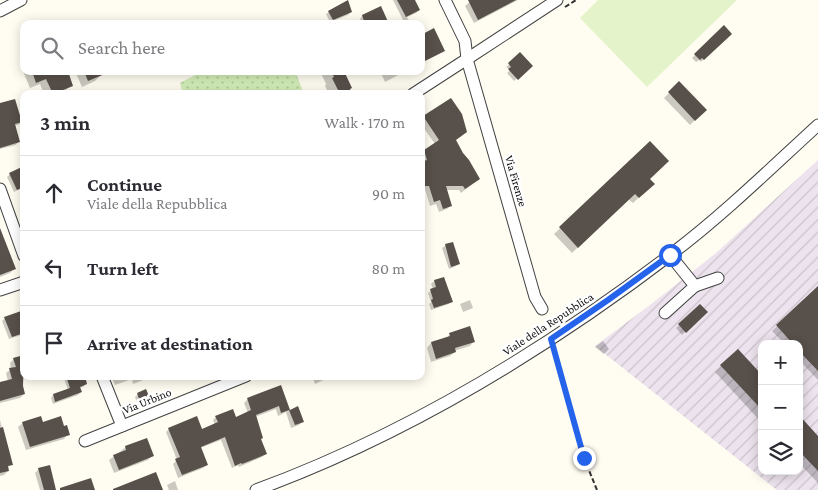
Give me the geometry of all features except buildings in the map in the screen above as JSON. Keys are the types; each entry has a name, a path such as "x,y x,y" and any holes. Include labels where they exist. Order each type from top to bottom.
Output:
{"street":[{"path":"0,11 20,0"},
{"name":"Via Firenze","path":"445,0 465,41 467,59 535,297 542,309"},
{"path":"419,90 556,0"},
{"name":"Viale della Repubblica","path":"256,490 290,478 338,457 400,427 507,367 551,339 670,255 736,200 818,125"},
{"path":"0,189 20,245"},
{"path":"670,255 695,286"},
{"path":"665,313 695,286 718,278"},
{"path":"0,290 20,283"},
{"path":"104,380 122,426"},
{"name":"Via Urbino","path":"85,441 236,380"}],"path":[{"path":"551,339 584,458 597,490"}],"shaded area":[{"path":"818,160 818,490 777,490 758,475 803,475 803,340 758,340 758,475 595,346 716,253"}],"green space":[{"path":"598,0 737,0 647,87 580,18"},
{"path":"195,75 297,75 302,90 182,90 180,83"}],"route":[{"path":"584,458 551,339 592,312 670,255"}]}
